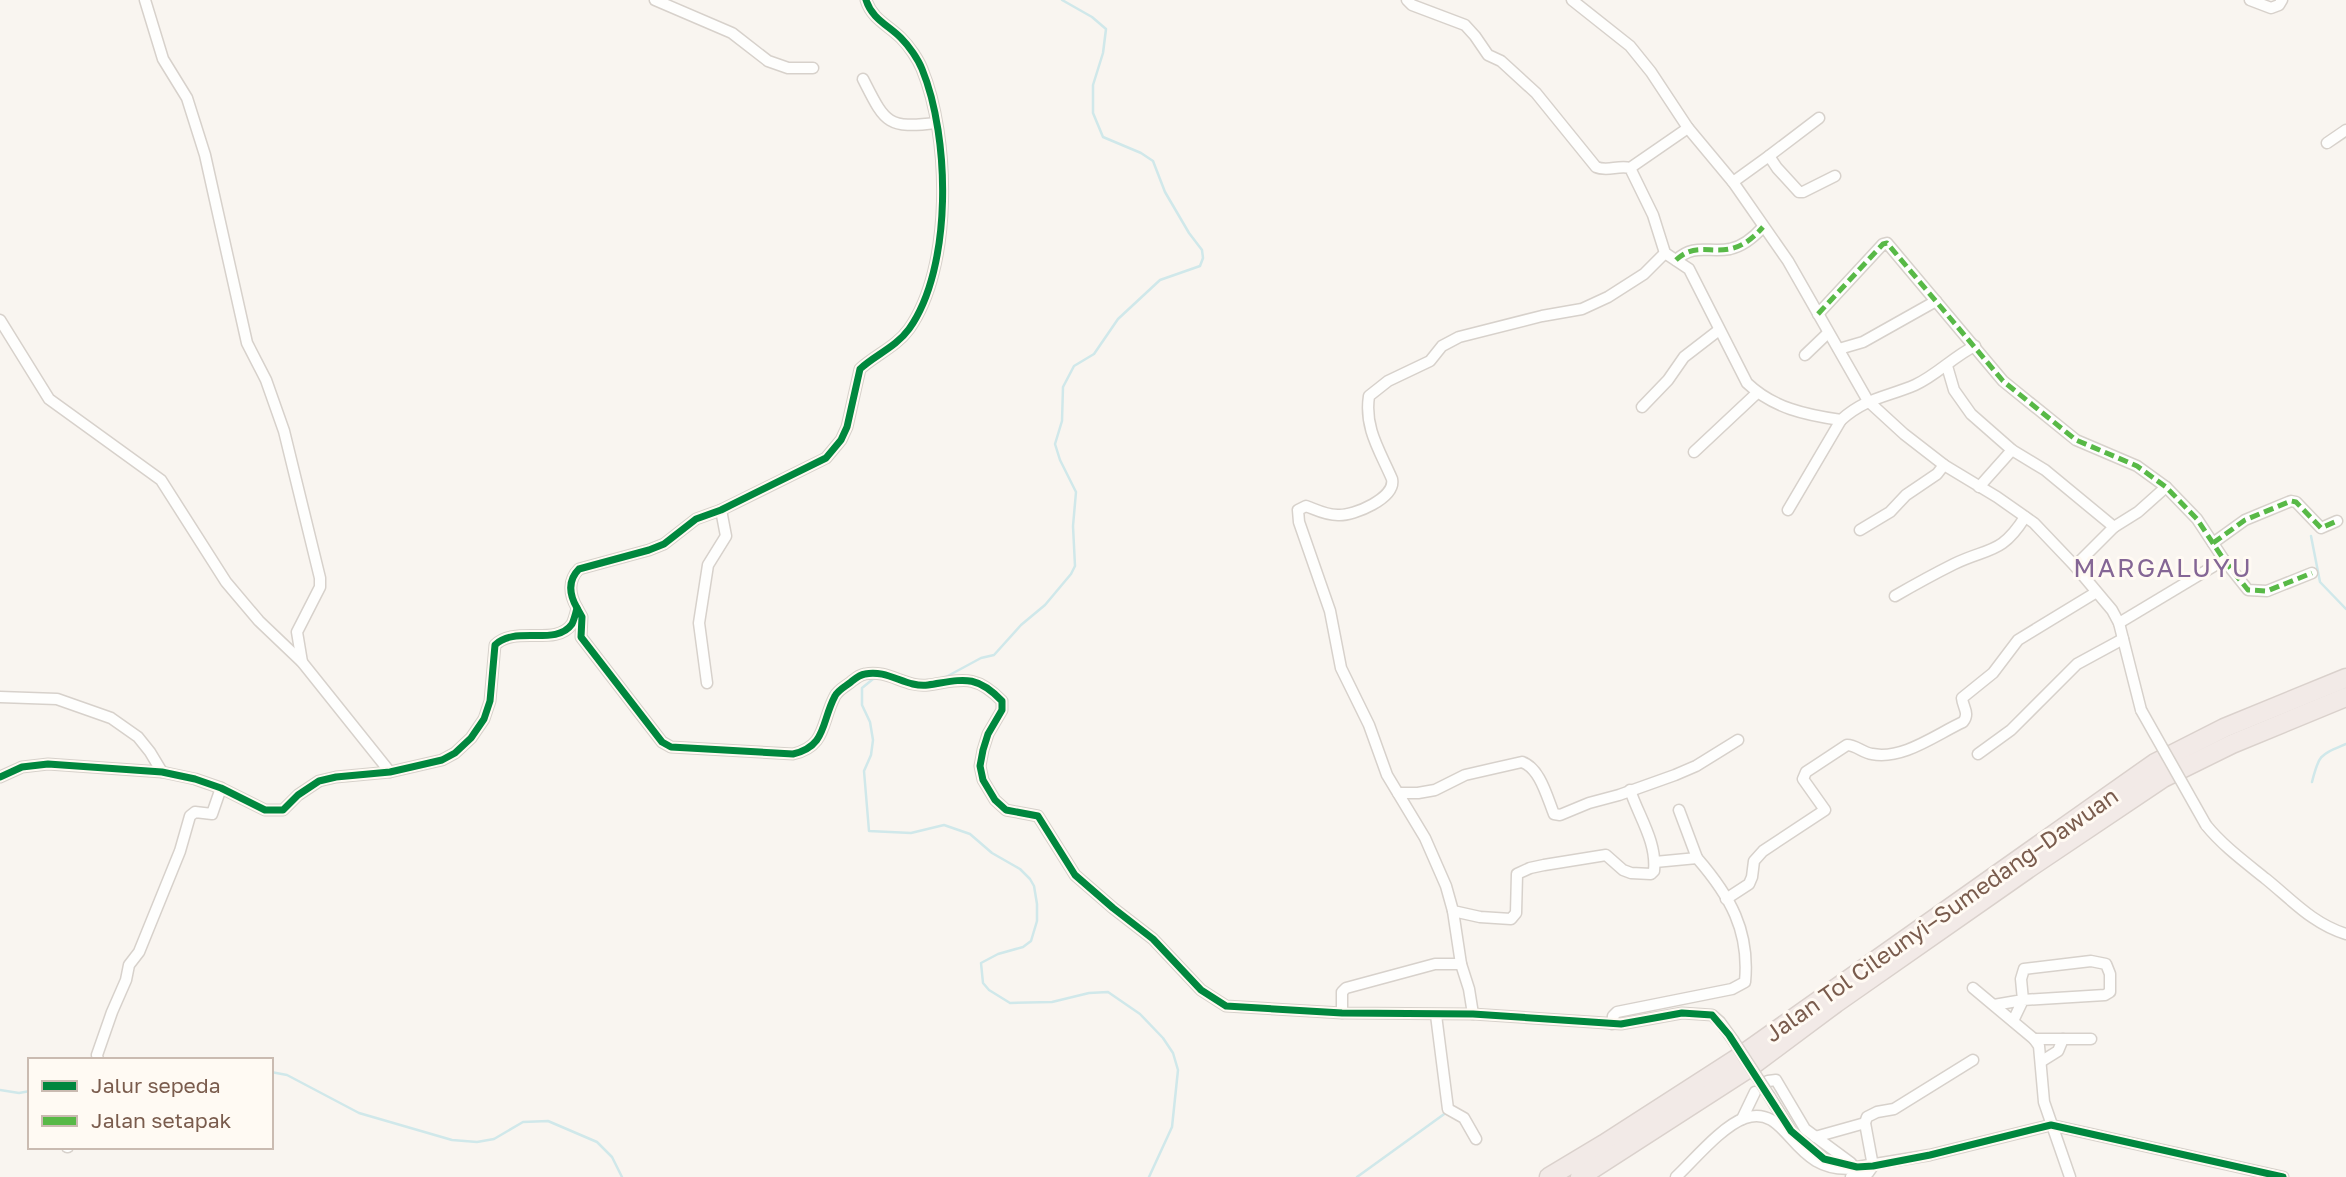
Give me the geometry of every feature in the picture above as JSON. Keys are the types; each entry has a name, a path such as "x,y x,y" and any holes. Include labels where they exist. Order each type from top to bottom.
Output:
{"highway":[{"name":"Jalan Tol Cileunyi–Sumedang–Dawuan","path":"1549,1177 1736,1059 2155,763 2224,728 2346,678"},
{"name":"Jalan Tol Cileunyi–Sumedang–Dawuan","path":"1580,1177 1746,1070 1869,980 2163,778 2232,744 2346,697"}],"street":[{"path":"145,0 163,60 187,97 205,155 247,343 266,380 295,472 320,578 320,587 296,637 302,662"},
{"path":"654,0 732,33 768,61 788,68 813,68"},
{"path":"866,0 869,10 903,40 922,67 936,123 944,186 941,232 931,277 909,330 894,345 860,369 847,427 841,440 827,457 722,510 696,519 664,544 579,569 573,575 570,582 572,599 582,617 582,637 662,742 671,747 793,754 812,747 824,729 836,694 859,676 880,673 915,686 965,679 984,687 1002,701 1002,710 988,734 980,766 995,800 1006,810 1038,816 1075,875 1153,939 1201,990 1226,1006 1342,1013 1473,1014 1612,1024 1682,1013 1712,1015 1733,1040 1791,1131 1824,1158 1854,1172"},
{"path":"1407,0 1412,5 1465,24 1488,55 1501,61 1536,93 1596,167 1630,168 1688,128"},
{"path":"1572,0 1630,46 1651,72 1688,128 1733,182 1788,261 1868,401 1944,466 2025,517 2075,566 2112,610 2119,622 2141,710 2206,825 2220,842 2288,900 2323,925 2346,934"},
{"path":"2250,0 2271,8 2279,5 2282,0"},
{"path":"863,79 879,111 889,121 909,127 936,123"},
{"path":"1733,182 1819,118"},
{"path":"2327,143 2346,130"},
{"path":"1769,156 1799,192 1835,176"},
{"path":"1630,168 1653,215 1665,253 1689,269 1742,375 1757,393 1775,404 1814,416 1841,420"},
{"path":"1676,260 1685,252 1697,249 1731,249 1752,239 1763,227"},
{"path":"1818,314 1885,243 2003,381 2076,440 2137,466 2166,488 2197,519 2248,590 2267,591 2312,573"},
{"path":"1473,1014 1446,886 1425,838 1387,775 1370,724 1341,668 1330,611 1299,522 1298,510 1306,506 1325,514 1347,514 1385,497 1391,490 1394,483 1370,431 1368,403 1369,396 1388,381 1430,362 1442,346 1459,337 1582,309 1608,297 1644,274 1665,253"},
{"path":"1839,349 1863,342 1936,301"},
{"path":"0,320 49,399 161,480 226,582 258,621 302,662 390,772"},
{"path":"1642,407 1668,380 1684,357 1719,330"},
{"path":"1805,355 1828,333"},
{"path":"1788,510 1841,420 1854,408 1916,385 1975,346"},
{"path":"1947,366 1954,390 1971,414 2012,450 2045,470 2114,527"},
{"path":"1694,452 1757,393"},
{"path":"1979,487 2012,450"},
{"path":"1860,530 1890,512 1906,495 1937,474 1944,466"},
{"path":"2075,566 2114,527 2138,512 2166,488"},
{"path":"2213,543 2245,520 2291,501 2321,528 2337,520"},
{"path":"707,683 699,622 708,565 726,536 722,510"},
{"path":"1895,596 1957,563 1989,552 2013,536 2025,517"},
{"path":"2119,622 2224,559"},
{"path":"1726,899 1749,884 1754,861 1763,851 1825,810 1803,779 1806,772 1847,745 1851,744 1871,754 1901,754 1963,722 1966,711 1962,698 1993,673 2009,649 2026,634 2095,593"},
{"path":"0,777 22,767 48,764 162,772 221,788 265,810 283,810 298,794 319,781 390,772 442,761 455,753 471,738 484,719 490,701 495,645 501,639 512,635 535,636 561,632 572,624 577,608"},
{"path":"1978,754 2011,730 2077,664 2123,639"},
{"path":"0,697 57,699 111,718 138,737 162,772"},
{"path":"1398,793 1435,790 1465,775 1522,762 1529,764 1535,772 1554,814 1560,815 1696,766 1738,740"},
{"path":"98,1058 111,1012 131,962 139,952 156,912 190,816 195,812 212,814 221,788"},
{"path":"1453,911 1480,917 1511,919 1516,913 1517,874 1530,868 1604,855 1610,856 1623,870 1651,874 1655,862 1648,833 1630,790"},
{"path":"1612,1024 1614,1013 1732,989 1745,982 1744,934 1713,877 1697,859 1679,810"},
{"path":"1655,862 1697,859"},
{"path":"1994,1004 2024,1000 2105,995 2109,992 2110,974 2106,964 2091,961 2024,969 2021,979 2024,1000 2013,1021"},
{"path":"1342,1013 1342,992 1346,988 1435,964 1461,964"},
{"path":"1973,988 2035,1039 2039,1046 2044,1102 2070,1177"},
{"path":"1660,1005 1663,1016"},
{"path":"1436,1015 1448,1109 1464,1118 1476,1139"},
{"path":"2035,1039 2091,1039"},
{"path":"2042,1061 2057,1051 2063,1039"},
{"path":"1873,1166 1865,1123 1867,1117 1894,1109 1973,1060"},
{"path":"1768,1081 1776,1080 1805,1129 1854,1172"},
{"path":"1742,1119 1755,1092"},
{"path":"1676,1177 1712,1142 1742,1119 1749,1117 1773,1121 1780,1127 1794,1150 1814,1167 1837,1172 1854,1172 2051,1125 2283,1177"},
{"path":"1815,1137 1865,1123"}],"waterway":[{"path":"944,678 981,658 994,655 1021,625 1045,605 1071,574 1075,566 1073,526 1076,492 1055,444 1062,421 1063,387 1074,366 1094,354 1118,319 1160,280 1200,266 1203,258 1202,250 1165,192 1153,161 1103,137 1093,113 1093,85 1103,53 1106,29 1092,17 1062,0"},
{"path":"2311,536 2320,582 2346,609"},
{"path":"880,678 873,679 862,688 862,705 870,722 873,740 871,755 864,771 869,831 911,833 944,825 970,834 1030,879 1037,904 1037,921 1031,941 1023,947 998,954 981,963 983,983 989,990 1010,1003 1052,1002 1089,993 1108,992 1140,1014 1163,1038 1173,1053 1178,1070 1172,1127 1149,1177"},
{"path":"2312,782 2322,757 2346,744"},
{"path":"273,1072 287,1075 359,1113 452,1140 477,1142 494,1139 523,1122 548,1121 597,1142 612,1157 622,1177"},
{"path":"0,1090 28,1091"},
{"path":"1357,1177 1447,1112"}],"marked path":[{"path":"1676,260 1695,250 1735,248 1748,241 1763,227"},
{"path":"1818,314 1883,244 1887,243 2003,381 2076,440 2137,466 2166,487 2197,519 2248,590 2267,591 2312,573"},
{"path":"2213,543 2245,520 2291,501 2296,502 2321,528 2337,521"}],"cycle path":[{"path":"0,777 22,767 48,764 162,772 221,788 265,810 283,810 298,795 319,781 390,772 442,760 455,753 471,738 484,719 490,701 495,645 503,639 513,637 556,634 565,631 572,624 577,608 572,598 571,582 579,569 664,544 696,519 721,510 826,458 841,440 847,427 860,369 904,335 923,303 934,272 940,237 942,165 931,97 922,69 913,53 901,38 876,17 866,0"},
{"path":"577,608 582,617 581,637 662,742 671,747 793,754 804,750 818,739 836,694 865,674 881,674 920,685 959,680 984,686 1002,701 1002,710 988,734 980,766 983,780 995,800 1006,810 1038,816 1075,875 1153,939 1201,990 1226,1006 1342,1013 1473,1014 1621,1024 1682,1013 1712,1015 1729,1035 1791,1131 1824,1159 1857,1167 1873,1166 2051,1125 2283,1177"}],"district":[{"name":"MARGALUYU","path":"2163,567"}]}
